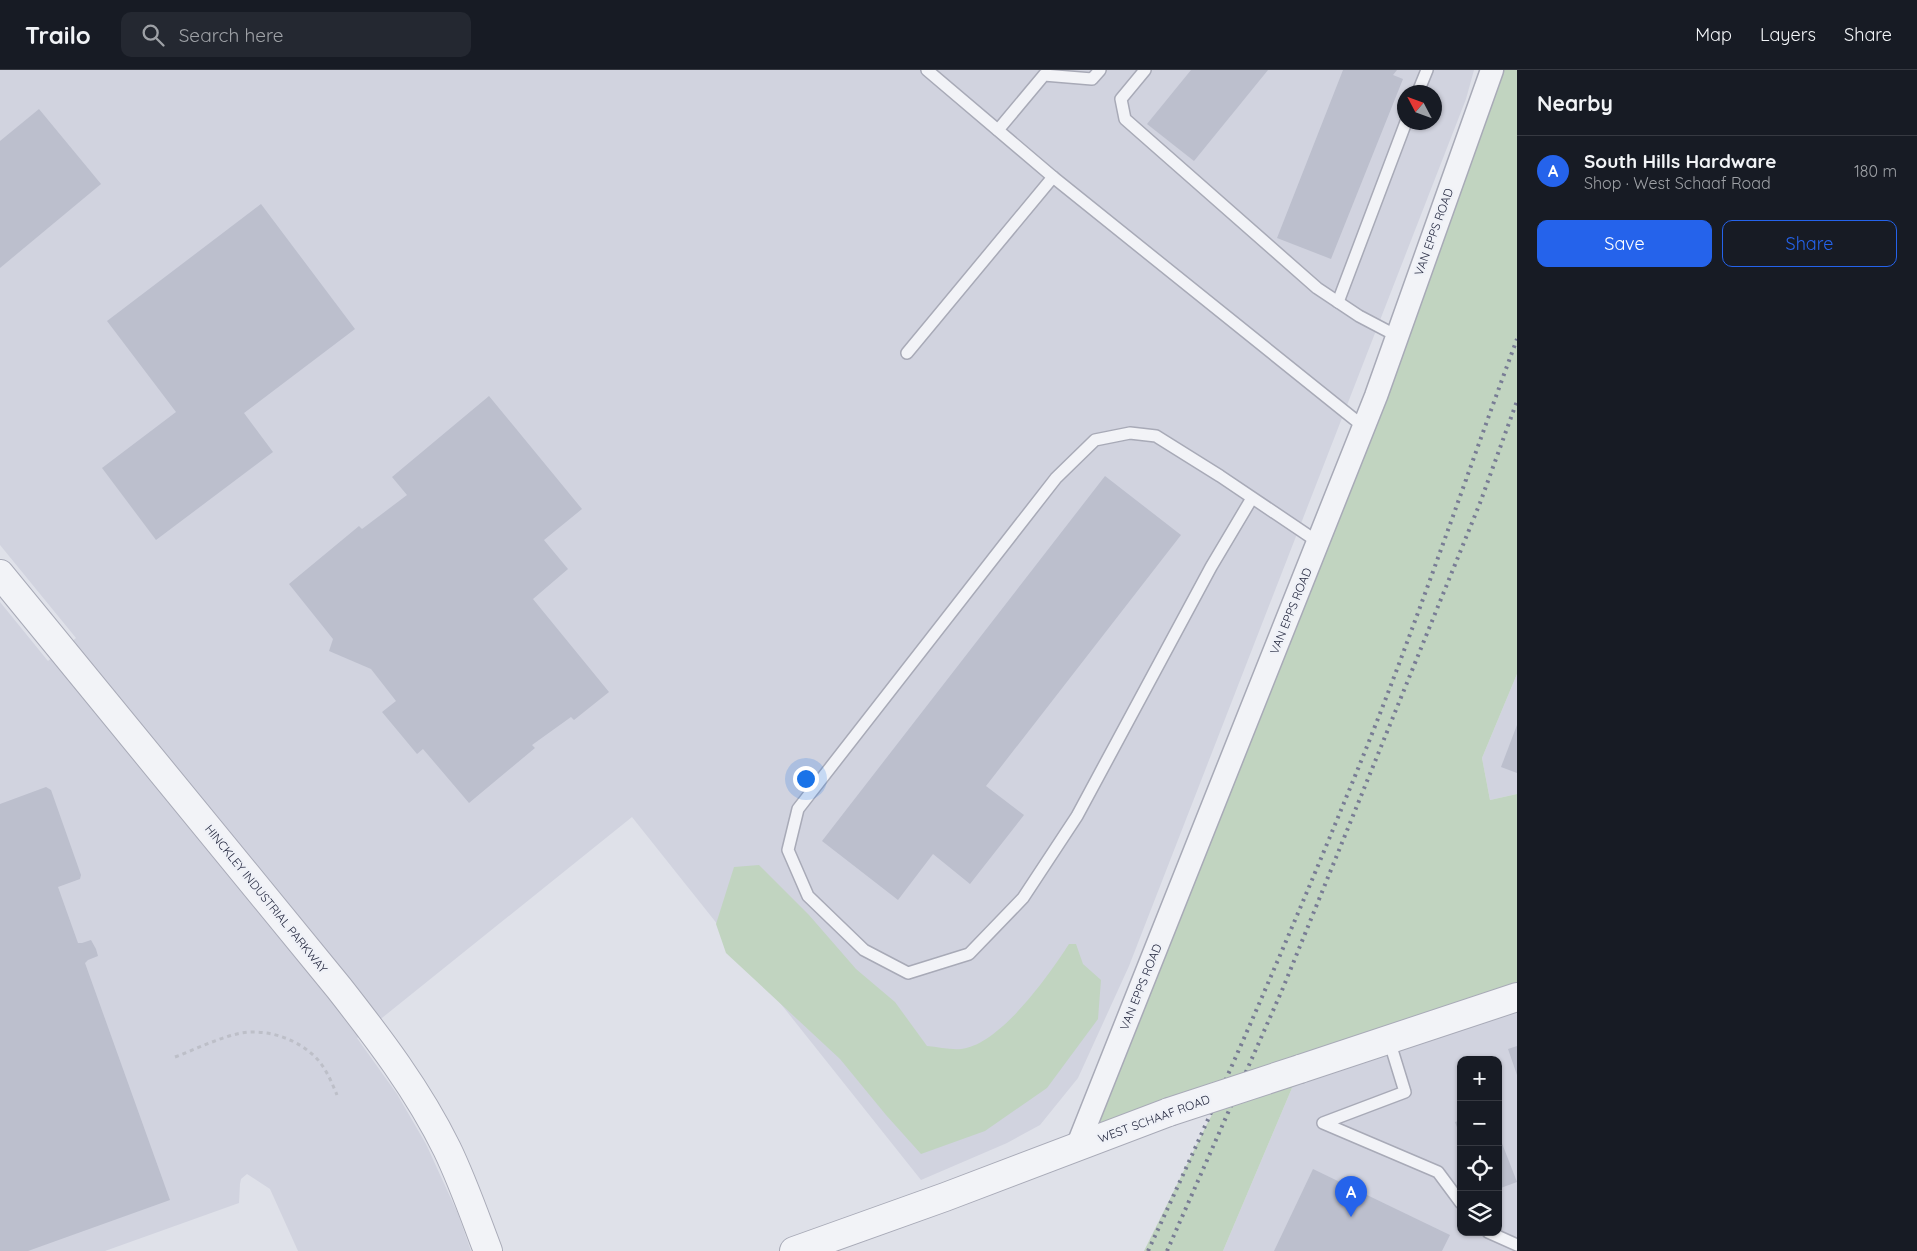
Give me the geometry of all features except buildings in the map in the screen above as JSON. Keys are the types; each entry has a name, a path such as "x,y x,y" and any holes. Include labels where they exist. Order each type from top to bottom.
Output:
{"street":[{"name":"VAN EPPS ROAD","path":"1077,1146 1364,428 1492,70"},
{"name":"HINCKLEY INDUSTRIAL PARKWAY","path":"0,574 339,988 388,1051 418,1098 446,1148 488,1251"},
{"name":"WEST SCHAAF ROAD","path":"794,1251 1169,1112 1517,997"}],"lane":[{"path":"927,70 1053,177 1364,428"},
{"path":"998,130 1044,75 1092,79 1100,70"},
{"path":"1145,70 1120,99 1125,118 1317,288 1397,336"},
{"path":"1421,85 1427,70"},
{"path":"1338,302 1403,130"},
{"path":"907,353 1053,177"},
{"path":"1252,498 1211,567 1077,816 1023,898 969,954 908,973 864,950 808,896 788,850 798,809 1056,478 1095,440 1130,433 1156,436 1252,498 1318,542"},
{"path":"1389,1040 1405,1092 1323,1123 1438,1172 1457,1198"},
{"path":"1497,1236 1517,1245"}],"path":[{"path":"175,1057 238,1033 265,1032 293,1042 317,1059 330,1078 337,1095"}],"shaded area":[{"path":"0,70 1474,70 1466,99 1129,966 1078,1078 1040,1125 1007,1143 921,1180 632,817 357,1038 397,1094 426,1144 458,1214 471,1251 298,1251 270,1189 247,1174 241,1179 239,1203 105,1251 0,1251 0,602 48,661 76,638 0,545"},
{"path":"1517,674 1517,794 1490,800 1482,758"},
{"path":"1517,997 1517,1251 1223,1251 1300,1069"}],"green space":[{"path":"1492,70 1517,70 1517,674 1482,758 1490,800 1517,794 1517,997 1300,1069 1223,1251 1144,1251 1223,1095 1077,1147"},
{"path":"759,865 809,915 856,969 895,1002 927,1046 961,1049 976,1045 992,1035 1022,1007 1069,944 1076,944 1083,964 1101,980 1098,1019 1047,1088 985,1131 921,1154 840,1059 726,953 716,924 734,867"}],"railway":[{"path":"1148,1251 1275,966 1371,737 1517,339"},
{"path":"1167,1251 1283,988 1480,503 1517,401"}],"place":[{"name":"South Hills Hardware","path":"1351,1217"}]}
